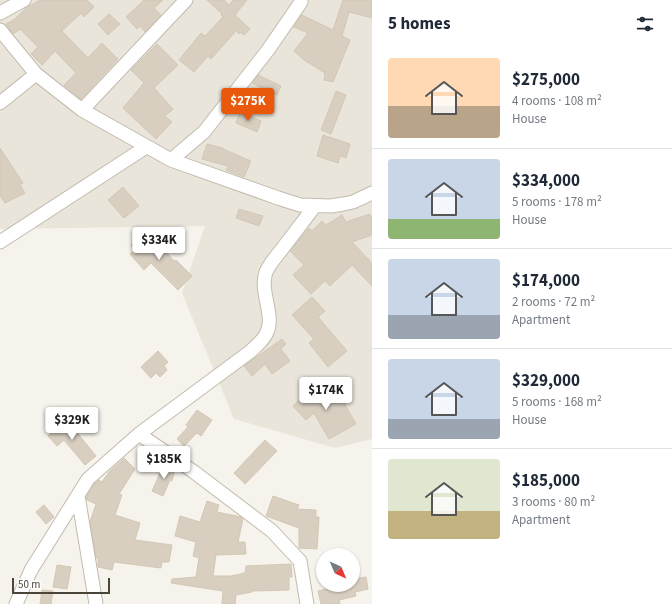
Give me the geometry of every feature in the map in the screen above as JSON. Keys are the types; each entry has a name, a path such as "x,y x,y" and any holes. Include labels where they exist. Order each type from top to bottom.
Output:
{"street":[{"path":"0,13 24,0"},
{"path":"82,110 186,0"},
{"path":"171,160 204,132 268,50 301,2"},
{"path":"0,30 36,74 82,110 171,160 300,205 315,206 343,204 371,196"},
{"path":"0,103 36,74"},
{"path":"0,242 146,147"},
{"path":"16,604 31,570 88,479 139,434 261,342 269,326 264,280 266,273 273,260 315,206"},
{"path":"139,434 194,472 272,531 294,553 300,561 307,604"},
{"path":"78,496 96,604"}],"shaded area":[{"path":"0,0 372,0 372,439 335,448 234,419 182,293 205,226 0,229"}],"building":[{"path":"40,0 87,0 94,7 84,17 81,13 62,31 88,58 102,43 118,59 81,99 64,85 76,73 55,51 42,65 31,54 38,47 20,29 13,34 6,24 15,19 26,8"},
{"path":"144,0 163,0 154,8 161,15 145,32 140,26 137,29 126,17"},
{"path":"207,0 224,0 229,5 233,0 247,0 235,15 250,29 244,35 240,32 239,34 236,31 211,59 208,56 194,72 179,60 201,33 205,36 223,17 221,15 222,14"},
{"path":"343,0 372,0 372,18 349,12 342,36 350,40 333,82 324,80 325,73 304,60 294,51 308,33 294,27 302,15 333,30"},
{"path":"109,14 120,24 108,35 98,24"},
{"path":"157,44 178,65 154,88 173,109 165,116 172,122 156,139 123,108 144,83 131,70"},
{"path":"258,75 281,86 277,95 252,83"},
{"path":"336,91 346,95 331,134 321,130"},
{"path":"240,112 261,121 257,132 236,123"},
{"path":"323,135 350,144 346,158 340,156 338,163 317,156"},
{"path":"207,144 223,148 251,161 244,177 226,170 228,166 202,159"},
{"path":"0,148 23,183 20,185 25,193 5,203 0,196"},
{"path":"123,187 139,206 124,218 108,200"},
{"path":"239,209 263,216 259,226 236,218"},
{"path":"370,214 372,219 372,235 352,242 372,263 372,286 352,265 330,286 325,281 311,294 293,275 304,265 290,251 309,228 312,231 322,221 326,225 342,215 346,222"},
{"path":"151,235 174,261 176,260 192,276 178,290 151,263 144,270 130,254 135,250 131,245 140,236 144,241"},
{"path":"312,297 325,311 318,317 347,351 328,367 309,343 314,339 292,315"},
{"path":"282,339 286,344 281,349 290,361 272,374 265,364 252,376 244,366"},
{"path":"158,351 168,362 164,366 167,370 160,377 156,373 151,378 141,367"},
{"path":"314,385 326,397 337,389 346,402 344,403 356,424 329,439 314,413 306,420 293,406"},
{"path":"197,410 212,420 201,436 197,433 184,446 177,439 188,427 186,425"},
{"path":"66,419 96,456 85,465 64,440 57,446 48,436"},
{"path":"265,440 277,451 245,484 234,473"},
{"path":"124,458 135,469 119,494 122,495 115,515 140,523 135,540 172,545 169,562 162,562 161,568 114,562 112,570 98,567 98,558 96,558 90,522 96,504 87,500 86,497 94,484 99,480 102,482 109,472"},
{"path":"164,464 175,469 172,481 170,480 163,496 152,491"},
{"path":"273,496 299,505 297,509 316,510 316,517 319,517 317,548 299,548 299,528 266,516"},
{"path":"207,501 219,505 217,512 241,517 243,519 238,542 245,542 246,554 216,555 213,576 231,576 245,573 246,566 291,564 292,577 289,577 289,590 252,591 236,595 235,604 222,604 223,591 171,583 172,579 196,577 199,558 193,556 196,542 175,536 180,516 200,522"},
{"path":"44,505 54,517 46,524 36,512"},
{"path":"57,565 71,567 67,589 53,587"},
{"path":"366,577 368,589 360,591 360,578"},
{"path":"42,590 53,591 51,604 40,604"},
{"path":"318,592 355,592 356,596 339,600 340,604 321,604"}]}
